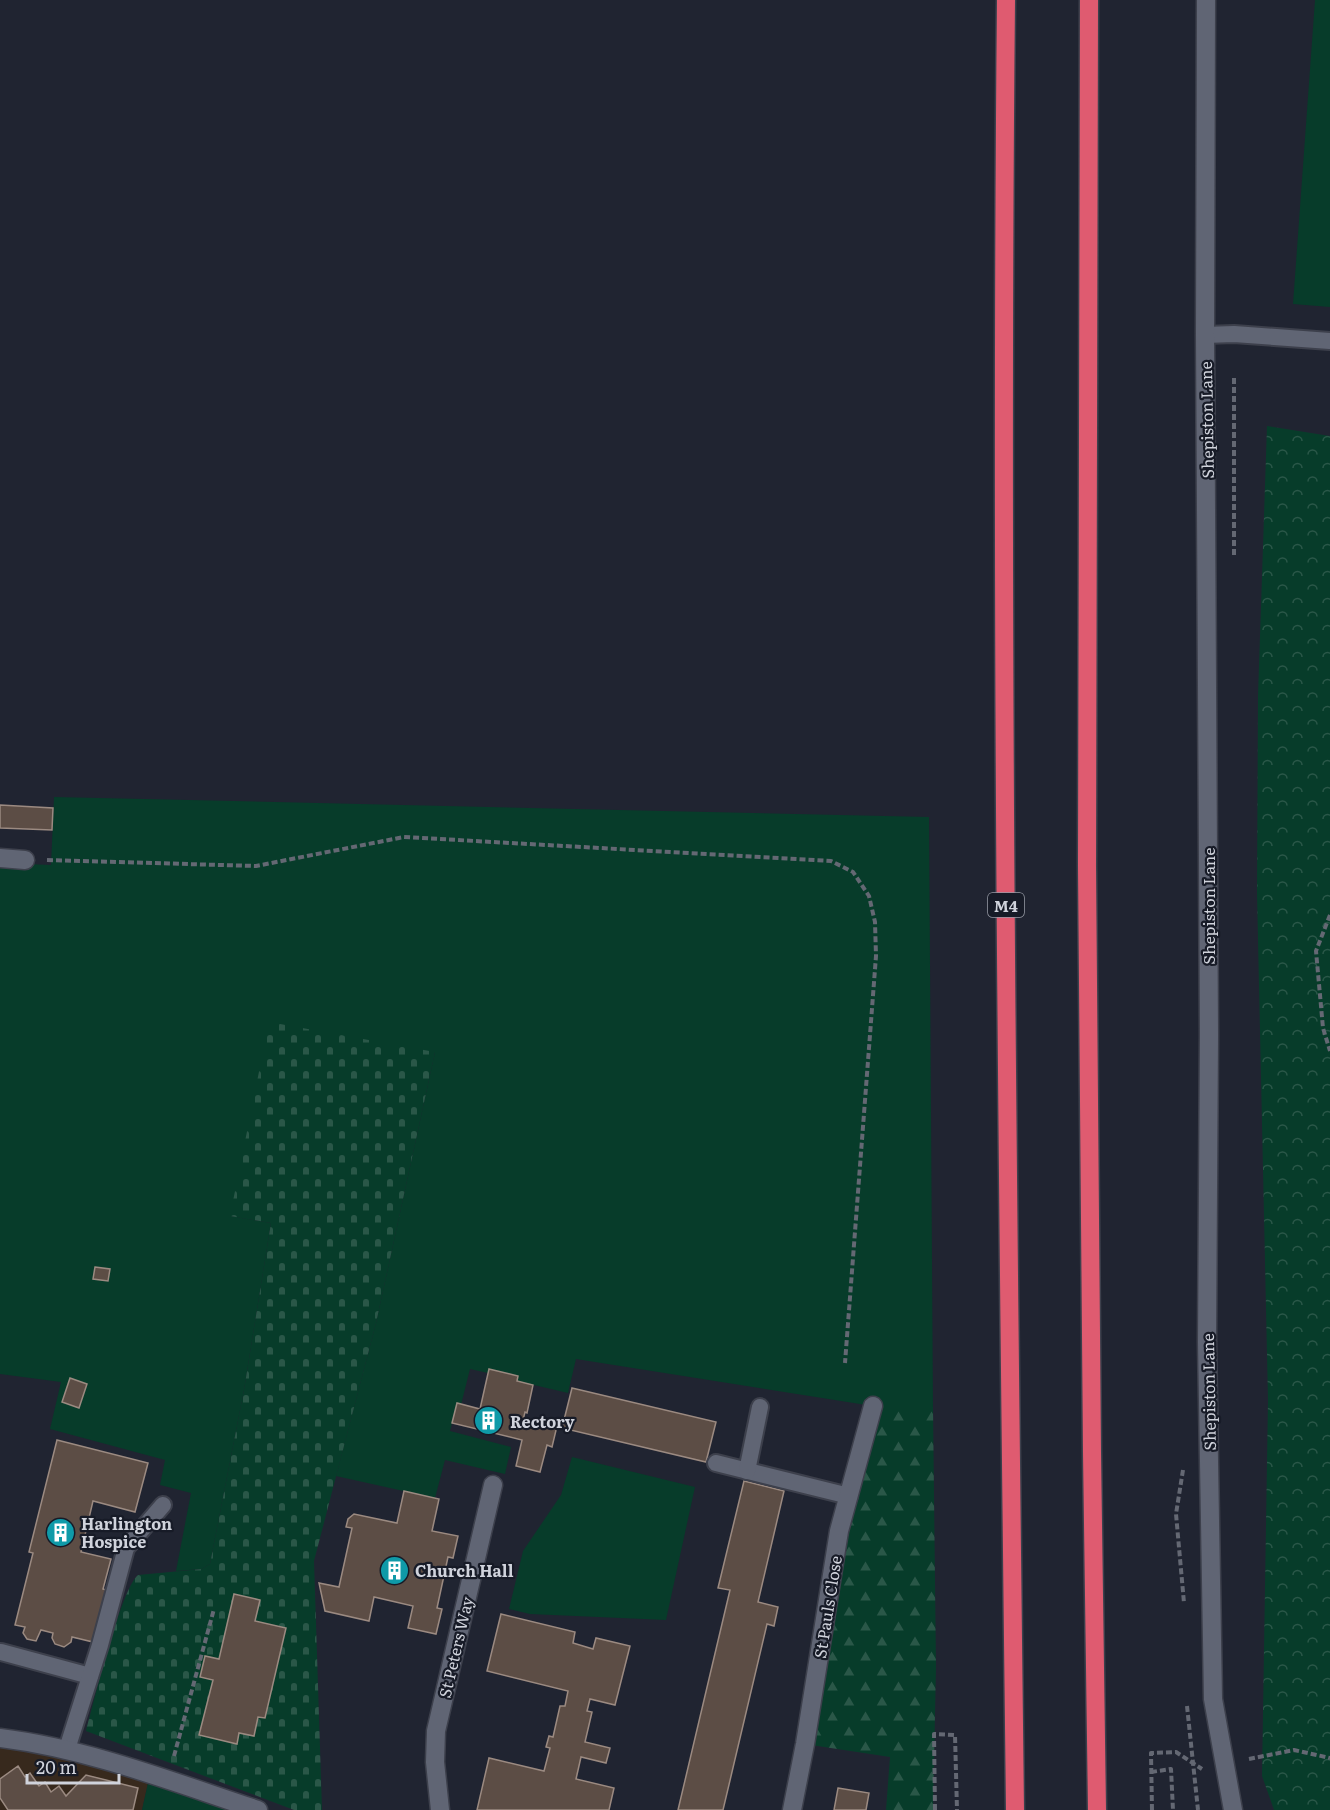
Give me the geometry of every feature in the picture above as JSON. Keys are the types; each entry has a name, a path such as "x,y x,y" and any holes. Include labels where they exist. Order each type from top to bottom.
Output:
{"highway":[{"name":"M4","path":"1006,0 1003,268 1006,1127 1015,1810"},
{"path":"1089,0 1087,878 1097,1810"}],"street":[{"name":"Shepiston Lane","path":"1206,0 1205,335 1209,1023 1207,1342 1213,1699 1233,1810"},
{"path":"0,858 25,860"},
{"name":"St Pauls Close","path":"792,1810 805,1744 839,1531 873,1406"},
{"name":"St Peters Way","path":"440,1810 435,1762 436,1731 493,1485"},
{"path":"0,1738 67,1749 258,1810"}],"lane":[{"path":"1205,335 1233,334 1330,341"},
{"path":"747,1471 760,1407"},
{"path":"716,1463 849,1496"},
{"path":"67,1749 126,1548 163,1505"},
{"path":"1,1652 90,1676"}],"path":[{"path":"25,860 256,866 404,837 831,861 853,872 869,896 875,921 876,956 845,1363"},
{"path":"1330,915 1316,951 1323,1028 1330,1051"},
{"path":"167,1780 213,1609"},
{"path":"935,1810 934,1734 955,1735 957,1810"},
{"path":"1243,1763 1294,1750 1330,1758"},
{"path":"1152,1810 1151,1753 1176,1752 1202,1769"},
{"path":"1194,1765 1198,1810"},
{"path":"1151,1772 1172,1769 1173,1810"}],"shaded area":[{"path":"0,1741 35,1746 148,1783 142,1810 0,1810"}],"green space":[{"path":"1315,0 1330,0 1330,307 1293,304"},
{"path":"1267,426 1330,436 1330,1810 1274,1810 1262,1776 1268,1400 1257,893 1258,696"},
{"path":"54,797 929,817 933,1407 879,1407 576,1359 568,1393 517,1381 518,1376 470,1369 461,1405 457,1404 450,1431 511,1447 505,1474 445,1460 435,1498 336,1476 376,1323 435,1052 231,1216 271,1223 244,1390 210,1564 202,1569 176,1571 191,1493 160,1485 165,1460 50,1429 61,1382 0,1374 0,863 51,865"},
{"path":"269,1022 435,1052 376,1323 314,1561 322,1810 294,1810 86,1731 123,1602 138,1575 202,1569 210,1564 244,1390 271,1223 230,1216"},
{"path":"879,1407 933,1407 936,1667 933,1810 886,1810 890,1757 811,1745 846,1533"},
{"path":"572,1457 695,1487 666,1620 530,1614 509,1609 523,1551 561,1495"},
{"path":"148,1783 227,1810 142,1810"}],"building":[{"path":"0,805 53,808 52,830 0,828"},
{"path":"95,1267 110,1269 108,1281 93,1279"},
{"name":"Rectory","path":"489,1369 518,1376 517,1381 533,1385 527,1413 525,1412 523,1420 528,1422 528,1419 557,1426 552,1447 547,1445 540,1472 516,1466 522,1440 452,1423 457,1403 480,1409"},
{"path":"70,1378 87,1384 79,1408 62,1402"},
{"path":"572,1388 716,1422 706,1462 562,1428"},
{"name":"Harlington Hospice","path":"57,1440 148,1463 135,1512 93,1501 81,1552 111,1559 103,1589 106,1590 93,1642 72,1637 71,1642 64,1647 55,1644 52,1638 53,1633 41,1630 36,1641 27,1639 23,1633 25,1627 15,1625 33,1553 29,1552"},
{"path":"744,1481 784,1491 758,1602 778,1607 774,1626 767,1624 723,1810 678,1810 730,1590 718,1588"},
{"name":"Church Hall","path":"404,1491 439,1499 432,1531 458,1536 453,1558 448,1557 437,1608 442,1609 436,1634 408,1628 413,1606 374,1597 369,1621 325,1611 319,1583 339,1587 352,1528 346,1527 348,1519 354,1514 397,1523"},
{"path":"234,1594 260,1600 255,1621 286,1628 265,1718 258,1717 254,1736 239,1733 237,1744 199,1735 213,1680 200,1677 205,1656 219,1659"},
{"path":"501,1614 575,1632 573,1643 593,1649 596,1638 630,1646 615,1705 590,1699 587,1711 592,1712 585,1742 610,1748 606,1763 581,1757 576,1779 614,1788 609,1810 477,1810 489,1758 544,1771 550,1748 546,1747 549,1736 553,1737 560,1706 565,1706 568,1691 487,1671"},
{"path":"18,1766 25,1777 30,1773 39,1786 45,1782 51,1792 59,1786 66,1796 86,1775 138,1788 133,1810 8,1810 0,1798 0,1779"},
{"path":"838,1788 869,1793 866,1810 834,1810"}],"place":[{"name":"Rectory","path":"489,1421"},
{"name":"Harlington Hospice","path":"60,1532"},
{"name":"Church Hall","path":"394,1570"}]}
